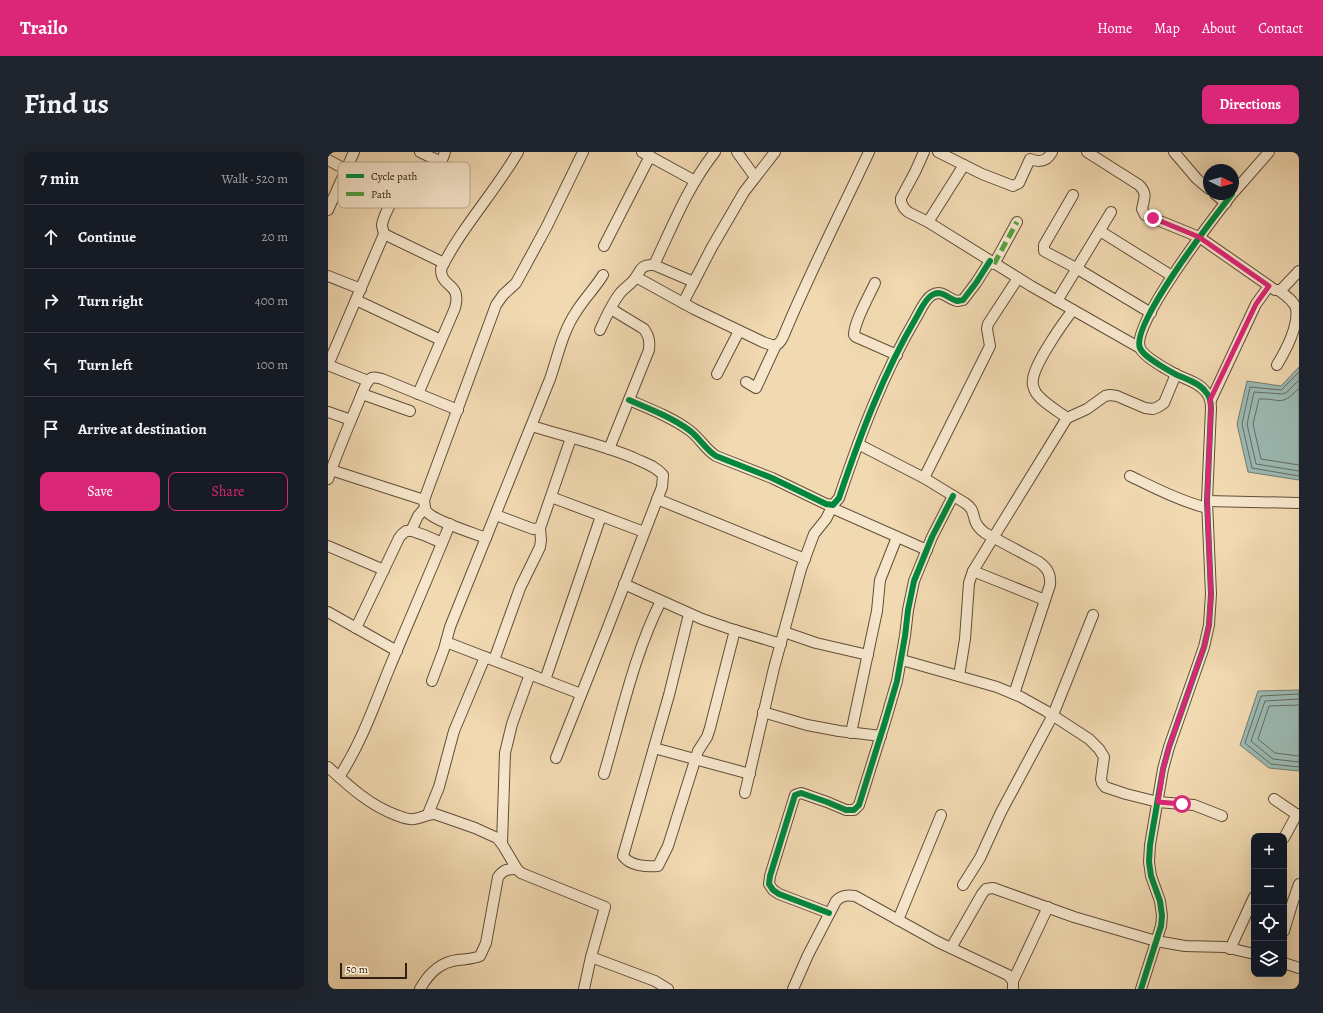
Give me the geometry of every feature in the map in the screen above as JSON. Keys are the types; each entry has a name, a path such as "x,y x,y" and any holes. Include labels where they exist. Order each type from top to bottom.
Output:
{"street":[{"path":"349,162 354,152"},
{"path":"420,152 443,157"},
{"path":"418,394 457,301 457,295 454,289 445,281 441,274 441,269 518,152"},
{"path":"411,531 425,504 496,305 503,295 516,283 549,222 583,152"},
{"path":"654,266 684,200 715,152"},
{"path":"738,152 756,177"},
{"path":"683,303 712,247 744,192 776,152"},
{"path":"636,277 683,303 763,342 771,345 781,343 801,295 869,152"},
{"path":"924,152 901,198 901,202 908,212 928,222 1072,310 1140,348 1151,360 1205,390 1210,400 1211,408 1207,504 1211,594 1209,625 1204,647 1169,747 1163,769 1150,845 1149,862 1151,876 1160,901 1162,916 1161,926 1141,989"},
{"path":"938,152 1013,186 1019,183 1030,159 1040,162 1046,160 1052,152"},
{"path":"1087,152 1143,189 1145,194 1142,209 1145,215 1199,237 1269,286 1278,290 1292,302 1296,308 1298,321 1297,328 1291,342 1277,365"},
{"path":"1174,152 1203,184"},
{"path":"1239,187 1269,152"},
{"path":"604,246 646,154 695,181"},
{"path":"328,160 338,165"},
{"path":"928,222 964,165"},
{"path":"328,210 338,186"},
{"path":"1073,195 1043,249 1045,252 1076,268 1151,313"},
{"path":"1222,200 1226,203"},
{"path":"1140,348 1139,339 1142,329 1172,276 1199,237 1228,200"},
{"path":"368,381 328,365 384,234 382,226 384,216 388,208"},
{"path":"1057,301 1111,212"},
{"path":"745,792 784,632 814,534 826,519 839,498 858,444 897,355 911,326 931,295 938,293 958,301 963,300 992,262 1018,222"},
{"path":"1100,231 1172,276"},
{"path":"384,234 444,263"},
{"path":"600,330 618,296 636,277 642,267 647,265 654,266 694,282"},
{"path":"1278,290 1285,288 1299,272"},
{"path":"432,681 450,626 532,426 550,379 564,335 575,313 603,275"},
{"path":"328,276 361,289"},
{"path":"924,478 990,346 987,333 988,324 1018,278"},
{"path":"875,284 854,331 854,335 897,355"},
{"path":"1210,400 1256,304 1269,286"},
{"path":"356,300 441,340"},
{"path":"609,449 649,350 650,342 648,334 644,330 611,309"},
{"path":"1067,418 1041,398 1032,385 1032,381 1039,362 1072,310"},
{"path":"718,374 739,331"},
{"path":"746,382 756,388 776,345"},
{"path":"959,676 965,639 970,583 974,572 993,538 1067,418 1087,409 1105,396 1110,395 1117,396 1146,408 1153,409 1158,407 1164,403 1176,374"},
{"path":"425,504 330,475 331,458 351,420 368,381 371,378 375,377 382,379 458,410"},
{"path":"362,394 410,412"},
{"path":"629,400 665,415 689,430 701,441 708,452 772,478 927,550"},
{"path":"328,412 351,420"},
{"path":"532,426 609,449 644,463 659,470 663,475 664,480 556,758"},
{"path":"428,814 439,787 452,737 540,547 540,528 571,438"},
{"path":"858,444 924,478 970,507 978,527 993,538 1046,567 1051,578 1050,585 1014,694"},
{"path":"1130,476 1173,497 1189,503 1299,503"},
{"path":"829,913 779,894 773,890 769,884 773,863 796,795 801,793 812,796 846,810 854,810 859,805 881,736 902,660 908,610 914,581 953,496"},
{"path":"551,497 644,532"},
{"path":"657,498 805,560"},
{"path":"425,504 428,513 436,519 486,538"},
{"path":"496,515 533,528 540,528"},
{"path":"544,680 602,516"},
{"path":"339,777 356,750 450,524"},
{"path":"356,628 399,538 404,532 411,531 442,543"},
{"path":"851,733 877,611 880,580 897,537"},
{"path":"328,546 384,570"},
{"path":"974,572 1045,600"},
{"path":"624,584 689,614 734,630 781,644"},
{"path":"604,774 644,639 661,601"},
{"path":"328,612 397,651"},
{"path":"689,614 669,695 623,856 626,861 650,866 658,866 661,862 668,846 698,751 707,738 734,630"},
{"path":"964,885 980,858 1001,812 1053,715 1094,614"},
{"path":"784,632 816,643 868,655"},
{"path":"446,642 581,694"},
{"path":"902,660 997,686 1053,715 1089,739 1099,750 1104,757 1101,778 1102,783 1106,787 1158,802 1194,806 1222,816"},
{"path":"502,844 505,753 510,729 530,674"},
{"path":"764,712 808,724 851,733 881,736"},
{"path":"654,748 750,774"},
{"path":"328,767 363,798 405,819 414,819 428,814 435,814 488,833 497,838 502,844 521,874 605,907 584,989"},
{"path":"1274,799 1298,815 1287,833"},
{"path":"898,920 941,815"},
{"path":"420,989 436,968 444,963 471,959 480,956 486,943 498,877 502,872 508,869 517,869"},
{"path":"1287,920 1292,901 1299,884"},
{"path":"951,948 986,889 993,888 1003,890 1074,917 1156,941 1185,946 1209,946 1251,953"},
{"path":"793,989 808,955 836,901 840,897 848,895 855,896 951,948 998,969 1008,975 1013,985"},
{"path":"1230,949 1251,904"},
{"path":"1013,985 1048,907"},
{"path":"591,957 655,981 668,989"},
{"path":"1287,964 1299,968"}],"water":[{"path":"1299,367 1299,480 1248,472 1237,424 1247,381 1281,386"},
{"path":"1299,690 1299,771 1269,768 1240,745 1258,691"}],"marked path":[{"path":"994,264 1017,222"}],"cycle path":[{"path":"1141,989 1161,926 1162,916 1160,901 1151,876 1149,862 1150,845 1163,769 1169,747 1204,647 1209,625 1211,594 1207,501 1211,408 1207,393 1196,383 1177,375 1150,359 1143,353 1140,348 1140,336 1160,295 1193,246 1227,200"},
{"path":"629,400 682,425 693,433 716,456 772,478 826,504 833,505 839,498 855,452 883,383 904,339 925,302 929,297 936,293 945,295 957,301 963,300 990,261"},
{"path":"829,913 779,894 773,890 769,884 770,876 795,795 801,793 846,810 854,810 859,805 897,681 914,581 932,537 953,496"}],"route":[{"path":"1153,218 1199,237 1269,286 1261,295 1256,304 1210,400 1211,408 1207,501 1211,594 1209,625 1204,647 1169,747 1163,769 1158,802 1182,804"}]}
